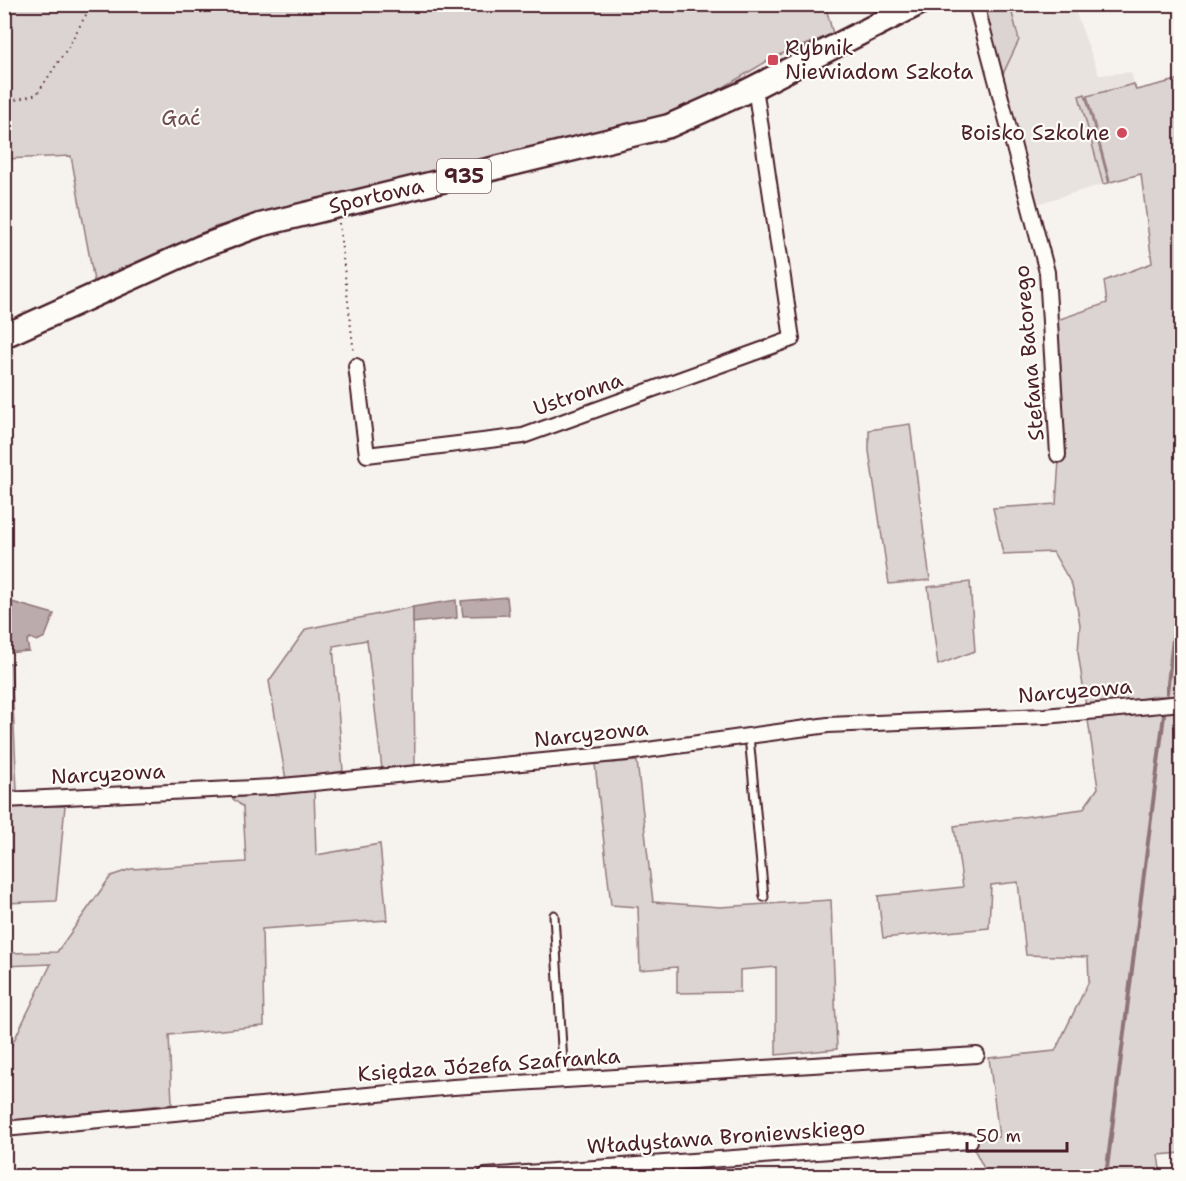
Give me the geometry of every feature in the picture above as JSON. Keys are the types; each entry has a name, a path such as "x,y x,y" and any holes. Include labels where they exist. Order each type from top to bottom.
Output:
{"main road":[{"name":"Sportowa","path":"4,336 217,240 260,225 656,130 708,110 918,4"}],"street":[{"name":"Stefana Batorego","path":"976,4 1047,272 1058,455"},
{"name":"Ustronna","path":"356,366 367,455 523,436 792,339 755,87"},
{"name":"Narcyzowa","path":"4,800 272,787 613,755 828,725 1045,716 1182,703"},
{"name":"Księdza Józefa Szafranka","path":"4,1129 295,1101 564,1080 977,1055"},
{"name":"Władysława Broniewskiego","path":"485,1176 970,1141"}],"lane":[{"path":"749,736 764,897"},
{"path":"554,915 564,1080"}],"path":[{"path":"4,103 37,94 67,49 92,4"},
{"path":"337,205 356,366"}],"shaded area":[{"path":"981,5 1073,5 1099,75 1131,72 1136,90 1120,179 1037,204"},
{"path":"507,597 509,615 463,616 461,601"},
{"path":"456,600 457,618 413,623 413,607"},
{"path":"12,602 54,614 45,637 37,641 30,638 27,641 29,651 5,653 5,603"}],"green space":[{"name":"Gać","path":"825,4 833,34 774,57 714,93 642,124 524,155 303,203 215,227 94,281 71,156 5,159 4,5"},
{"path":"981,5 1010,5 1019,40 1001,78"},
{"path":"1181,79 1181,696 1156,696 1106,706 1181,705 1182,1153 1158,1155 1161,1176 988,1176 970,1141 999,1137 989,1058 1055,1051 1089,981 1088,957 1026,955 1018,882 991,885 989,928 883,938 878,896 963,887 954,826 1083,809 1098,788 1078,652 1080,625 1072,585 1053,552 1003,554 993,508 1056,504 1059,460 1066,458 1057,320 1107,303 1104,281 1152,263 1141,174 1110,182 1087,96 1134,84 1136,90"},
{"path":"1085,94 1109,183 1103,184 1079,96"},
{"path":"910,424 930,580 889,584 869,451 869,430"},
{"path":"970,582 975,651 938,665 928,587"},
{"path":"413,607 415,765 382,769 367,640 333,646 343,771 286,780 269,681 306,629"},
{"path":"11,663 17,790 5,791 5,664"},
{"path":"637,761 653,902 720,907 831,900 837,1049 776,1055 776,967 740,970 740,992 677,993 677,967 640,970 638,907 611,905 595,764"},
{"path":"314,790 316,855 380,844 387,920 262,929 264,1026 169,1035 172,1104 5,1122 4,1061 51,964 5,966 5,953 57,952 111,876 131,869 246,862 243,807 232,798"},
{"path":"65,806 56,901 5,903 5,825 10,807"}],"waterway":[{"path":"1167,693 1182,557"},
{"path":"1106,1176 1164,715"}],"place":[{"name":"Rybnik Niewiadom Szkoła","path":"773,60"},
{"name":"Boisko Szkolne","path":"1122,133"}]}
